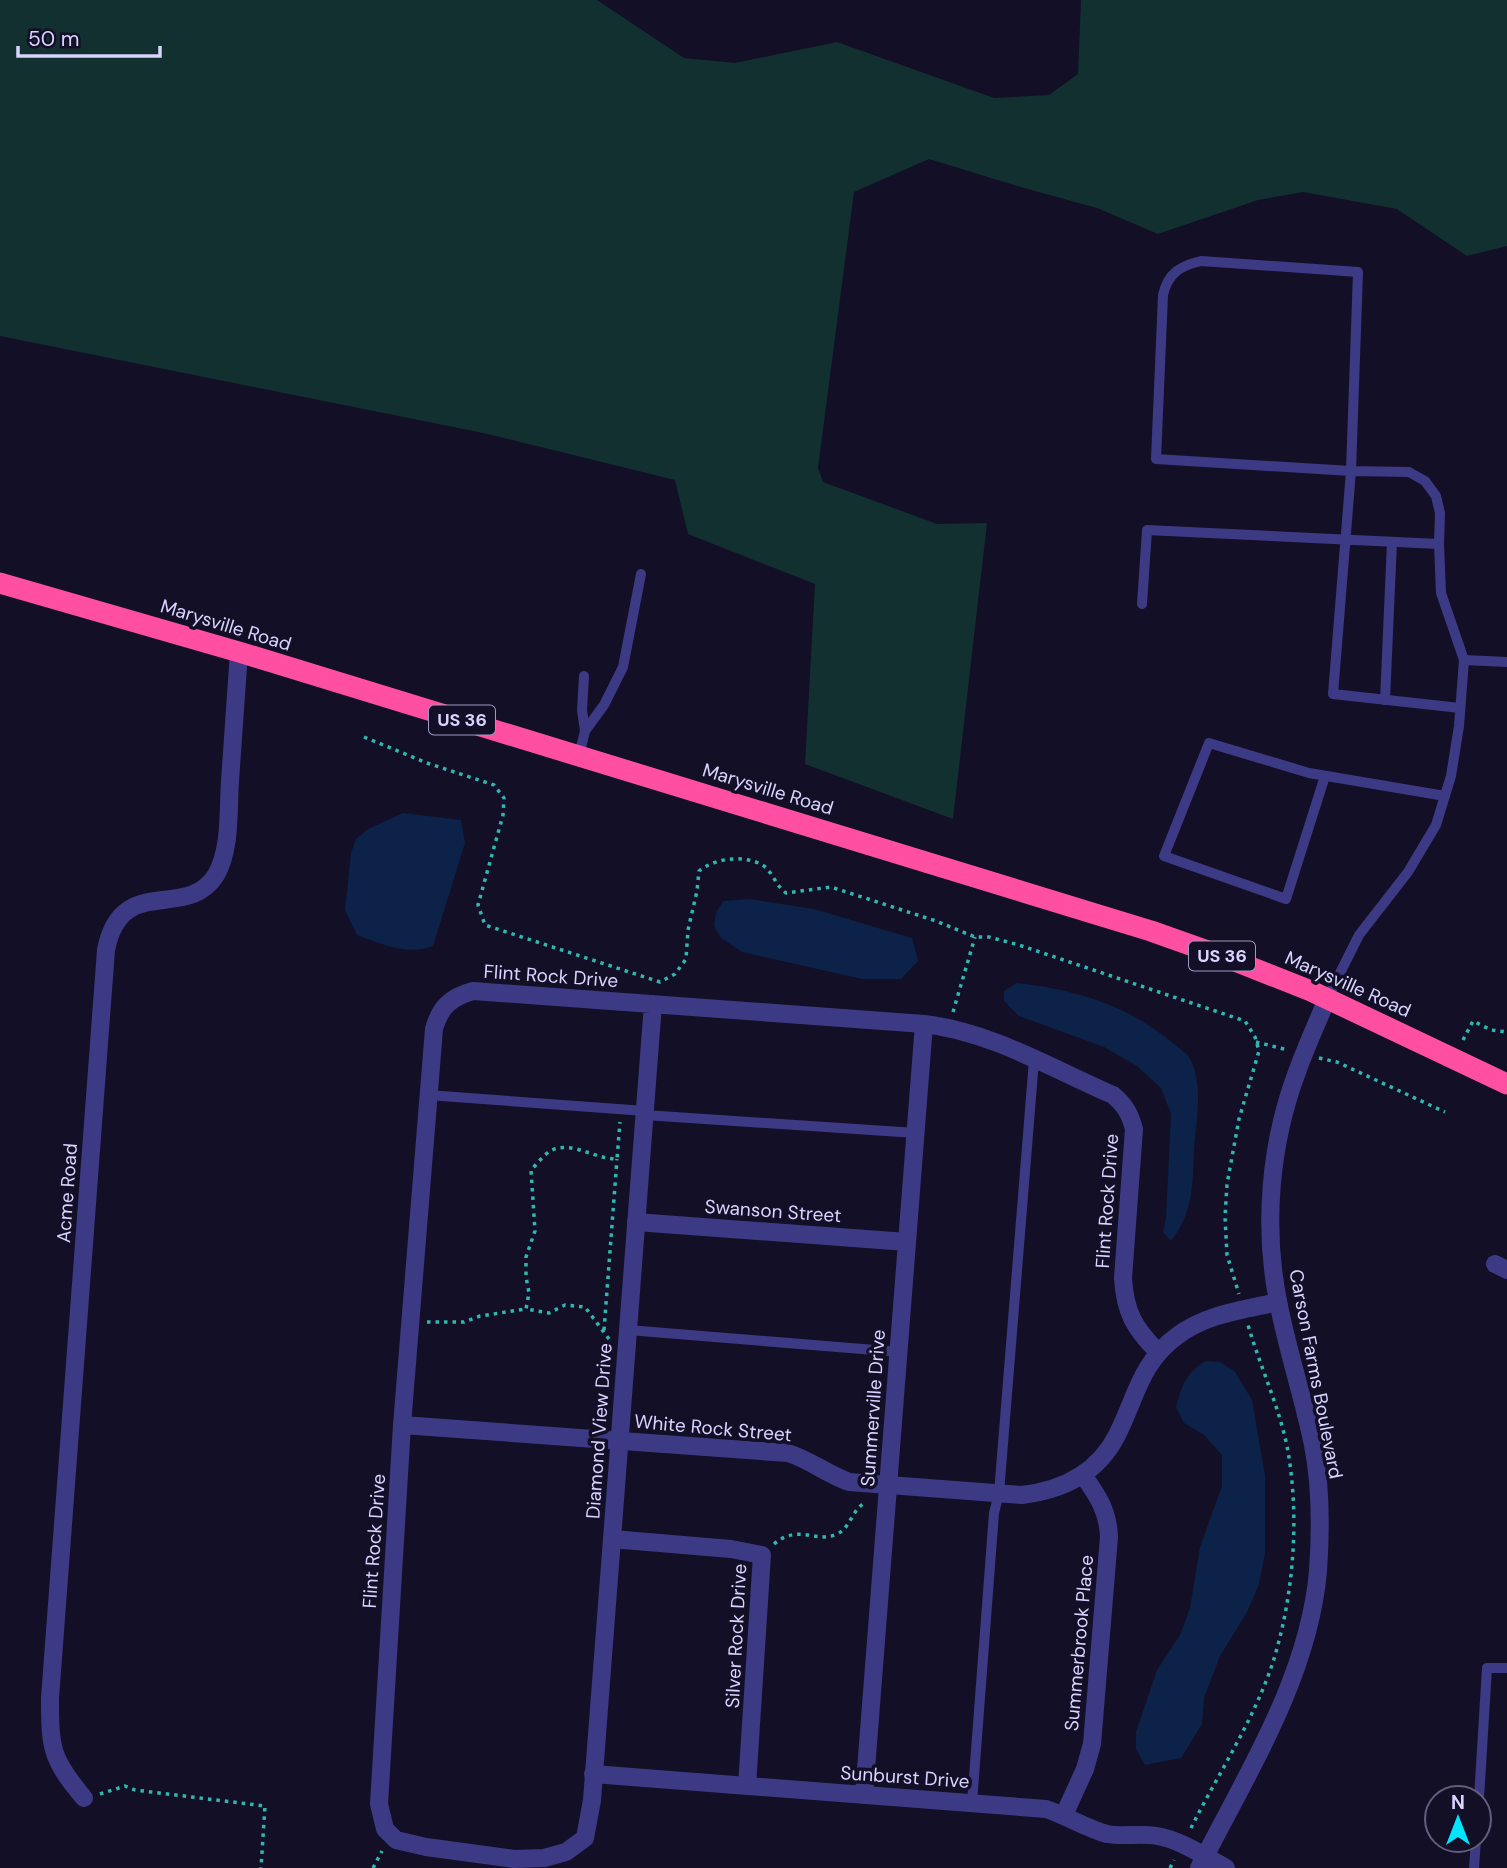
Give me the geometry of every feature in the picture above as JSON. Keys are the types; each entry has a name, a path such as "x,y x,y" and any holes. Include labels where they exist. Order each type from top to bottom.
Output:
{"highway":[{"name":"Marysville Road","path":"0,583 239,652 1150,931 1230,959 1327,999 1507,1084"}],"street":[{"name":"Acme Road","path":"84,1798 61,1771 50,1739 50,1698 106,950 116,921 128,909 143,903 192,895 215,877 221,864 227,827 239,652"},
{"name":"Flint Rock Drive","path":"566,1853 544,1858 514,1859 396,1840 385,1829 379,1804 402,1425 433,1029 437,1016 446,1003 458,995 473,991 949,1027 975,1034 1112,1095 1123,1104 1131,1116 1134,1129 1123,1278 1124,1299 1130,1317 1141,1335 1158,1353"},
{"name":"Carson Farms Boulevard","path":"1202,1862 1282,1705 1298,1663 1318,1574 1319,1491 1313,1446 1278,1302 1271,1252 1270,1206 1274,1161 1283,1117 1304,1054 1327,999"},
{"name":"Diamond View Drive","path":"566,1853 584,1838 592,1800 653,1004"},
{"name":"Summerville Drive","path":"864,1795 925,1024"},
{"name":"Swanson Street","path":"636,1222 907,1242"},
{"name":"White Rock Street","path":"402,1425 788,1453 807,1459 832,1476 849,1482 1022,1495 1043,1493 1064,1486 1083,1475 1104,1456 1117,1435 1143,1373 1158,1353 1176,1336 1197,1323 1219,1315 1278,1302"},
{"name":"Summerbrook Place","path":"1064,1815 1085,1769 1092,1744 1109,1537 1103,1504 1083,1475"},
{"name":"Silver Rock Drive","path":"612,1539 719,1548 762,1555 747,1786"},
{"name":"Sunburst Drive","path":"593,1774 1046,1809 1091,1829 1112,1835 1153,1835 1171,1839 1183,1845 1202,1862 1226,1868"}],"lane":[{"path":"1327,999 1359,935 1408,872 1436,825 1451,776 1461,708 1464,660 1441,593 1440,513 1436,496 1425,481 1409,472 1351,471 1156,459 1163,295 1166,281 1183,265 1201,261 1358,272 1351,471 1333,694 1461,708"},
{"path":"1142,604 1147,530 1439,544"},
{"path":"1385,700 1392,541"},
{"path":"585,731 604,705 623,667 641,574"},
{"path":"1464,660 1507,662"},
{"path":"579,756 585,731 582,710 584,676"},
{"path":"1325,776 1286,899 1164,856 1209,743 1308,773 1445,796"},
{"path":"972,1802 994,1513 999,1493 1034,1060"},
{"path":"428,1095 916,1133"},
{"path":"628,1330 899,1352"},
{"path":"1480,1784 1487,1668 1507,1668"}],"path":[{"path":"364,737 427,763 494,785 504,798 503,815 478,905 485,925 638,975 660,982 675,974 686,959 688,930 699,872 709,863 728,859 752,862 765,867 779,888 786,893 831,887 902,909 975,937 989,937 1019,945 1245,1021 1259,1051 1236,1132 1227,1184 1227,1255 1287,1447 1292,1489 1293,1557 1287,1608 1272,1662 1248,1717 1170,1868"},
{"path":"949,1027 975,937"},
{"path":"1453,1058 1473,1021 1491,1030 1507,1032"},
{"path":"1256,1042 1337,1062 1446,1112"},
{"path":"603,1332 619,1109"},
{"path":"526,1309 529,1293 526,1257 535,1231 531,1170 551,1150 574,1147 603,1159 617,1159"},
{"path":"411,1321 464,1322 480,1316 526,1309 549,1313 565,1305 585,1307 612,1342"},
{"path":"762,1555 789,1535 799,1533 832,1536 841,1533 853,1511 870,1500"},
{"path":"84,1798 125,1786 135,1790 265,1806 261,1868"}],"green space":[{"path":"0,0 597,0 684,58 735,63 837,42 994,98 1049,95 1078,74 1081,0 1507,0 1507,246 1467,256 1397,209 1303,192 1258,200 1158,234 1097,208 929,159 854,192 818,468 823,482 937,524 987,523 953,819 805,764 815,584 688,534 675,480 483,433 0,336"}],"water":[{"path":"403,813 461,820 465,843 433,946 424,949 395,948 357,935 345,910 351,853 356,839 368,829"},
{"path":"750,899 814,909 912,938 918,961 901,979 862,979 742,952 721,938 714,926 716,913 723,901"},
{"path":"1017,983 1080,995 1121,1010 1158,1031 1189,1057 1198,1092 1192,1186 1184,1220 1171,1241 1163,1232 1171,1114 1161,1088 1137,1066 1104,1047 1019,1016 1004,1001 1004,991"},
{"path":"1206,1361 1220,1362 1235,1372 1252,1400 1265,1475 1265,1553 1259,1584 1247,1612 1220,1656 1204,1698 1202,1724 1181,1758 1145,1765 1136,1749 1136,1732 1157,1670 1180,1635 1190,1608 1200,1547 1222,1486 1222,1455 1204,1435 1184,1423 1176,1407 1186,1380"}]}
